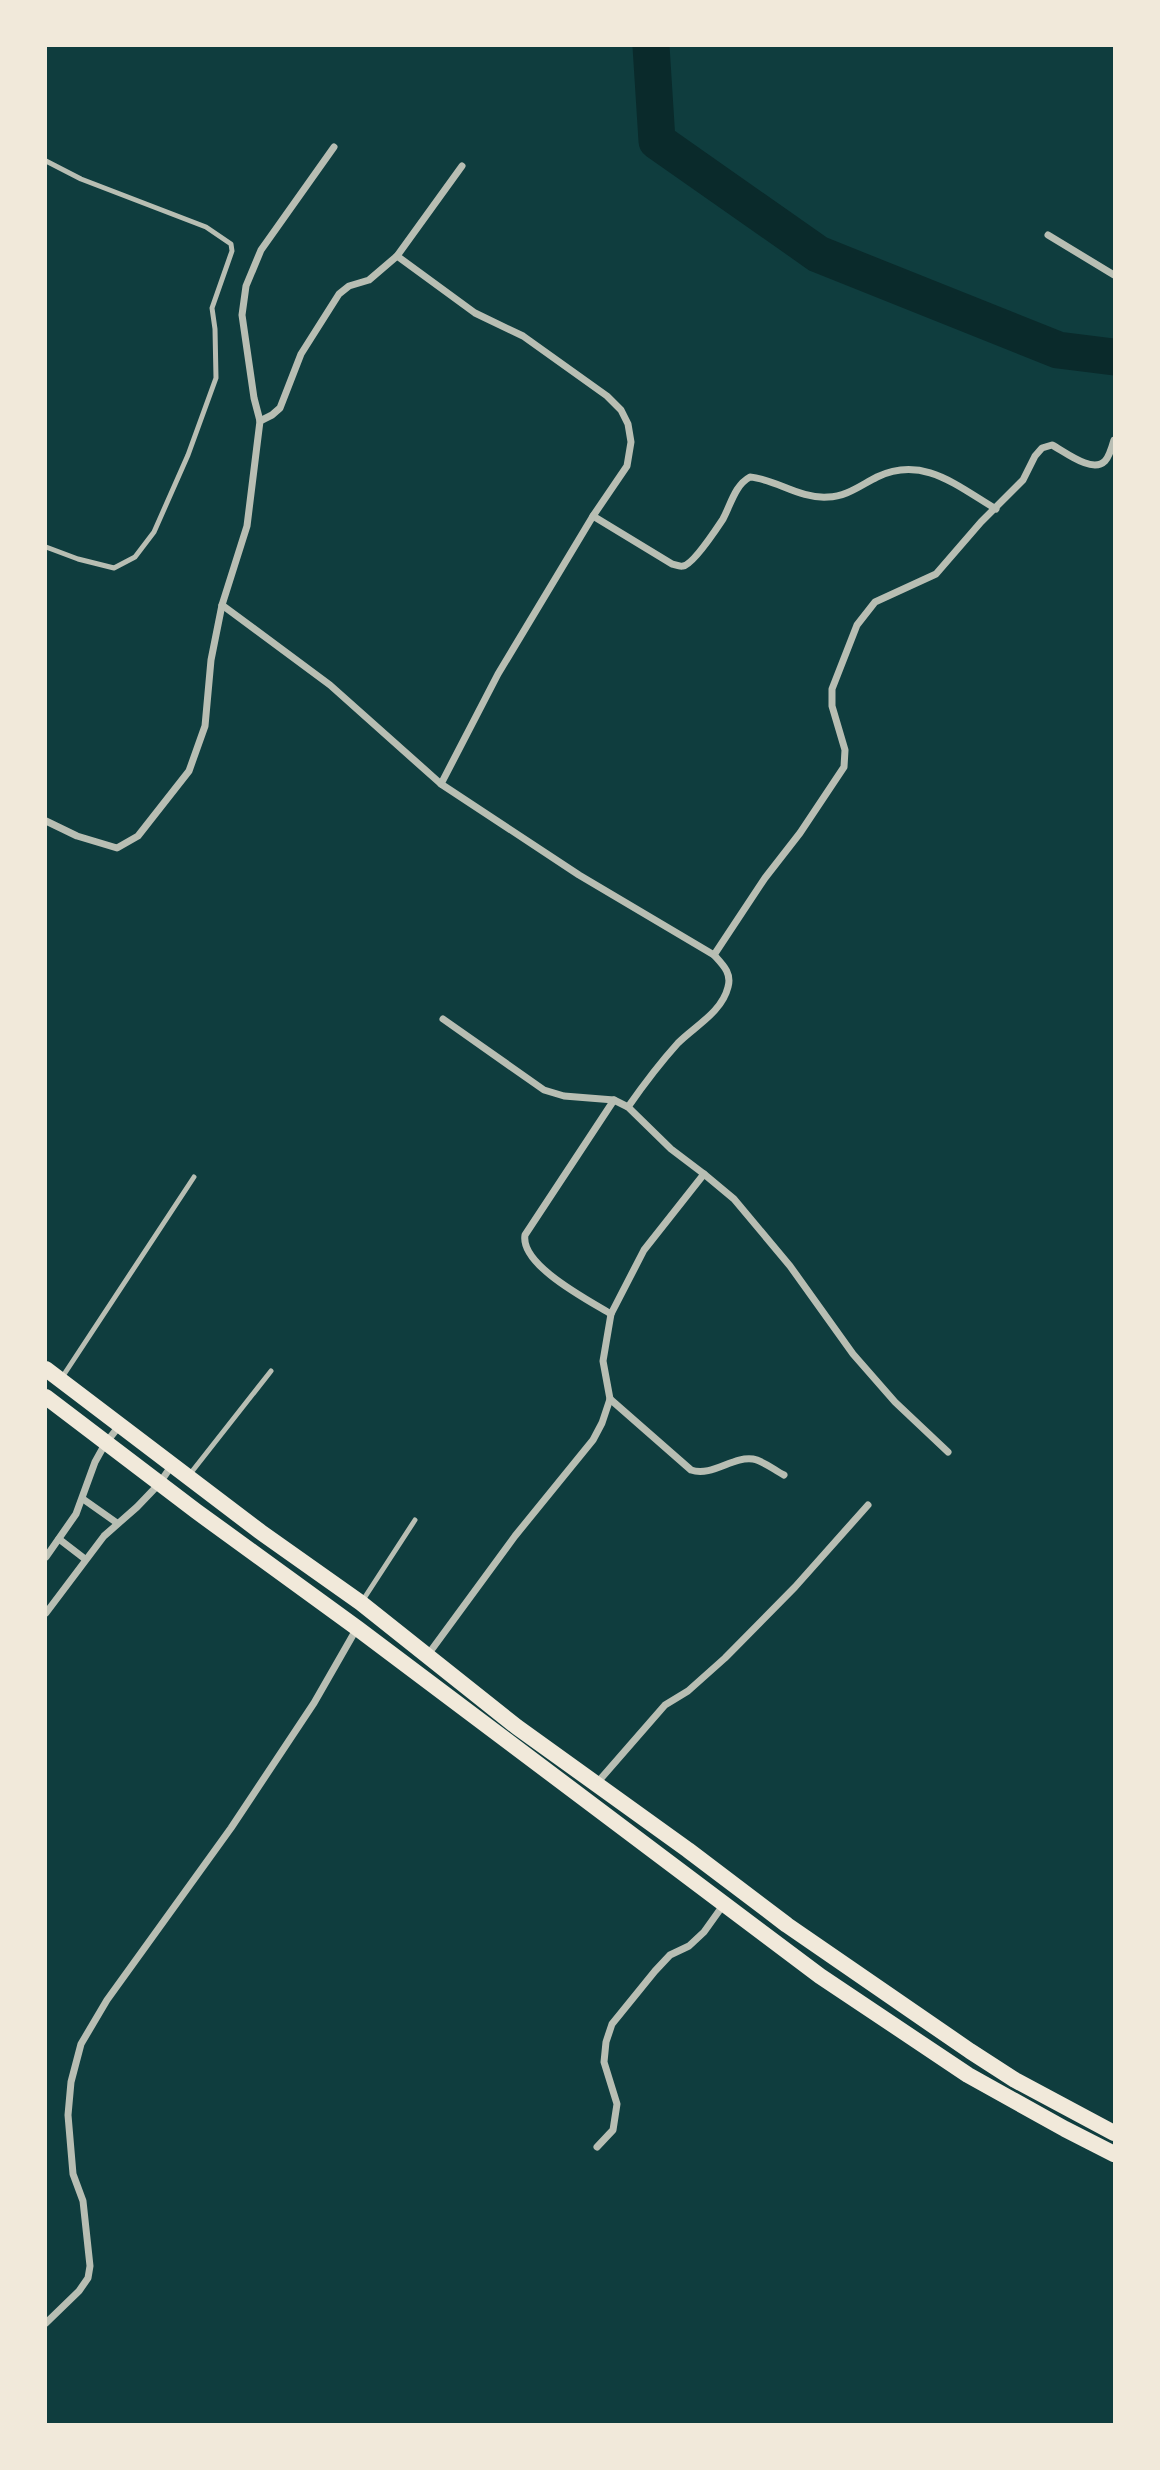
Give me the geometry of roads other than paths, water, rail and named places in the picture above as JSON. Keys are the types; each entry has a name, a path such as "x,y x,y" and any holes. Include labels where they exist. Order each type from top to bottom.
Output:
{"highway":[{"path":"46,1369 262,1533 361,1603 517,1727 787,1926 1015,2080 1115,2133"},
{"path":"46,1397 105,1444 357,1628 820,1976 968,2075 1115,2154"},
{"path":"631,1834 644,1818"}],"street":[{"path":"46,821 77,836 117,848 138,836 190,771 205,726 211,660 222,605 247,526 260,421 242,315 246,286 261,250 334,147"},
{"path":"260,421 280,408 302,354 339,294 349,286 369,280 397,256 462,166"},
{"path":"1048,235 1115,275"},
{"path":"397,256 475,313 523,336 598,390 621,410 628,424 631,442 627,466 593,516 498,674 441,784"},
{"path":"714,955 844,767 845,750 832,706 832,689 857,625 875,602 936,574 981,522 1023,480 1042,448 1052,445 1089,465 1098,465 1106,461 1115,440"},
{"path":"593,516 672,564 681,566 690,563 697,555 722,520 737,489 750,477 796,492 828,498 843,495 896,470 914,468 940,477 996,509"},
{"path":"222,605 341,694 441,784 579,875 714,955 727,970 729,976 726,994 716,1009 680,1042 645,1082 628,1107"},
{"path":"443,1019 544,1090 564,1096 614,1100 628,1107 671,1149 734,1199 796,1275 853,1353 895,1402 948,1452"},
{"path":"611,1314 556,1279 534,1258 524,1242 525,1235 614,1100"},
{"path":"427,1657 514,1536 593,1440 610,1399 603,1361 611,1314 644,1250 704,1174"},
{"path":"610,1399 691,1470 702,1471 750,1458 784,1475"},
{"path":"46,1557 76,1514 95,1462 120,1425"},
{"path":"46,1613 85,1559 117,1523 159,1484 172,1464"},
{"path":"83,1499 117,1523"},
{"path":"597,1784 665,1705 688,1691 725,1658 795,1587 868,1505"},
{"path":"59,1539 85,1559"},
{"path":"46,2323 79,2291 88,2278 90,2266 83,2201 73,2174 68,2115 71,2082 81,2043 107,2000 261,1783 314,1703 357,1628"},
{"path":"597,2147 613,2130 617,2105 604,2062 606,2042 612,2024 670,1955 689,1946 704,1933 723,1904"}],"lane":[{"path":"46,161 81,179 206,227 231,244 232,251 212,308 216,378 188,455 154,532 135,557 114,568 46,547"},
{"path":"61,1380 194,1177"},
{"path":"188,1476 271,1371"},
{"path":"361,1603 415,1520"}],"waterway":[{"path":"651,46 657,141 818,254 1058,350 1114,357"}]}
